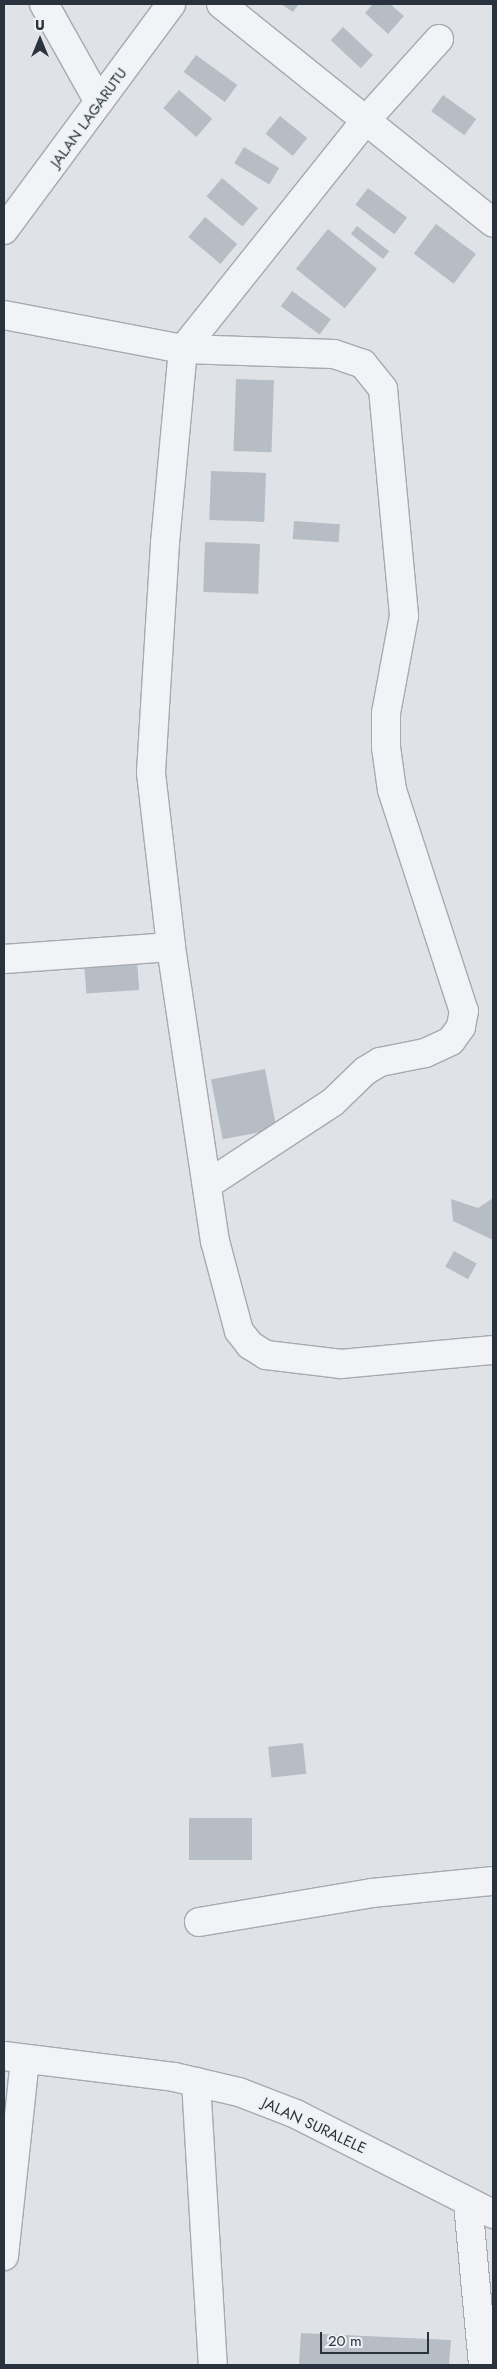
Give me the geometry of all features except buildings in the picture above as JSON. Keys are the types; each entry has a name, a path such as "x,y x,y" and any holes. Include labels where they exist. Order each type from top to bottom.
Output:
{"street":[{"path":"44,4 100,102"},
{"name":"JALAN LAGARUTU","path":"4,230 172,4"},
{"path":"221,4 493,222"},
{"path":"439,39 366,120 183,349 164,544 151,773 170,947 208,1184 214,1241 239,1331 250,1345 266,1355 341,1364 493,1350"},
{"path":"4,315 183,349 334,354 363,364 383,389 404,616 386,713 386,748 392,790 464,1011 461,1027 451,1041 425,1053 380,1062 365,1071 333,1102 208,1184"},
{"path":"4,960 170,947"},
{"path":"199,1922 372,1893 493,1881"},
{"path":"4,2256 14,2058"},
{"name":"JALAN SURALELE","path":"14,2058 196,2082 239,2092 296,2114 468,2203 493,2214"},
{"path":"196,2082 213,2365"},
{"path":"468,2203 482,2365"}]}
